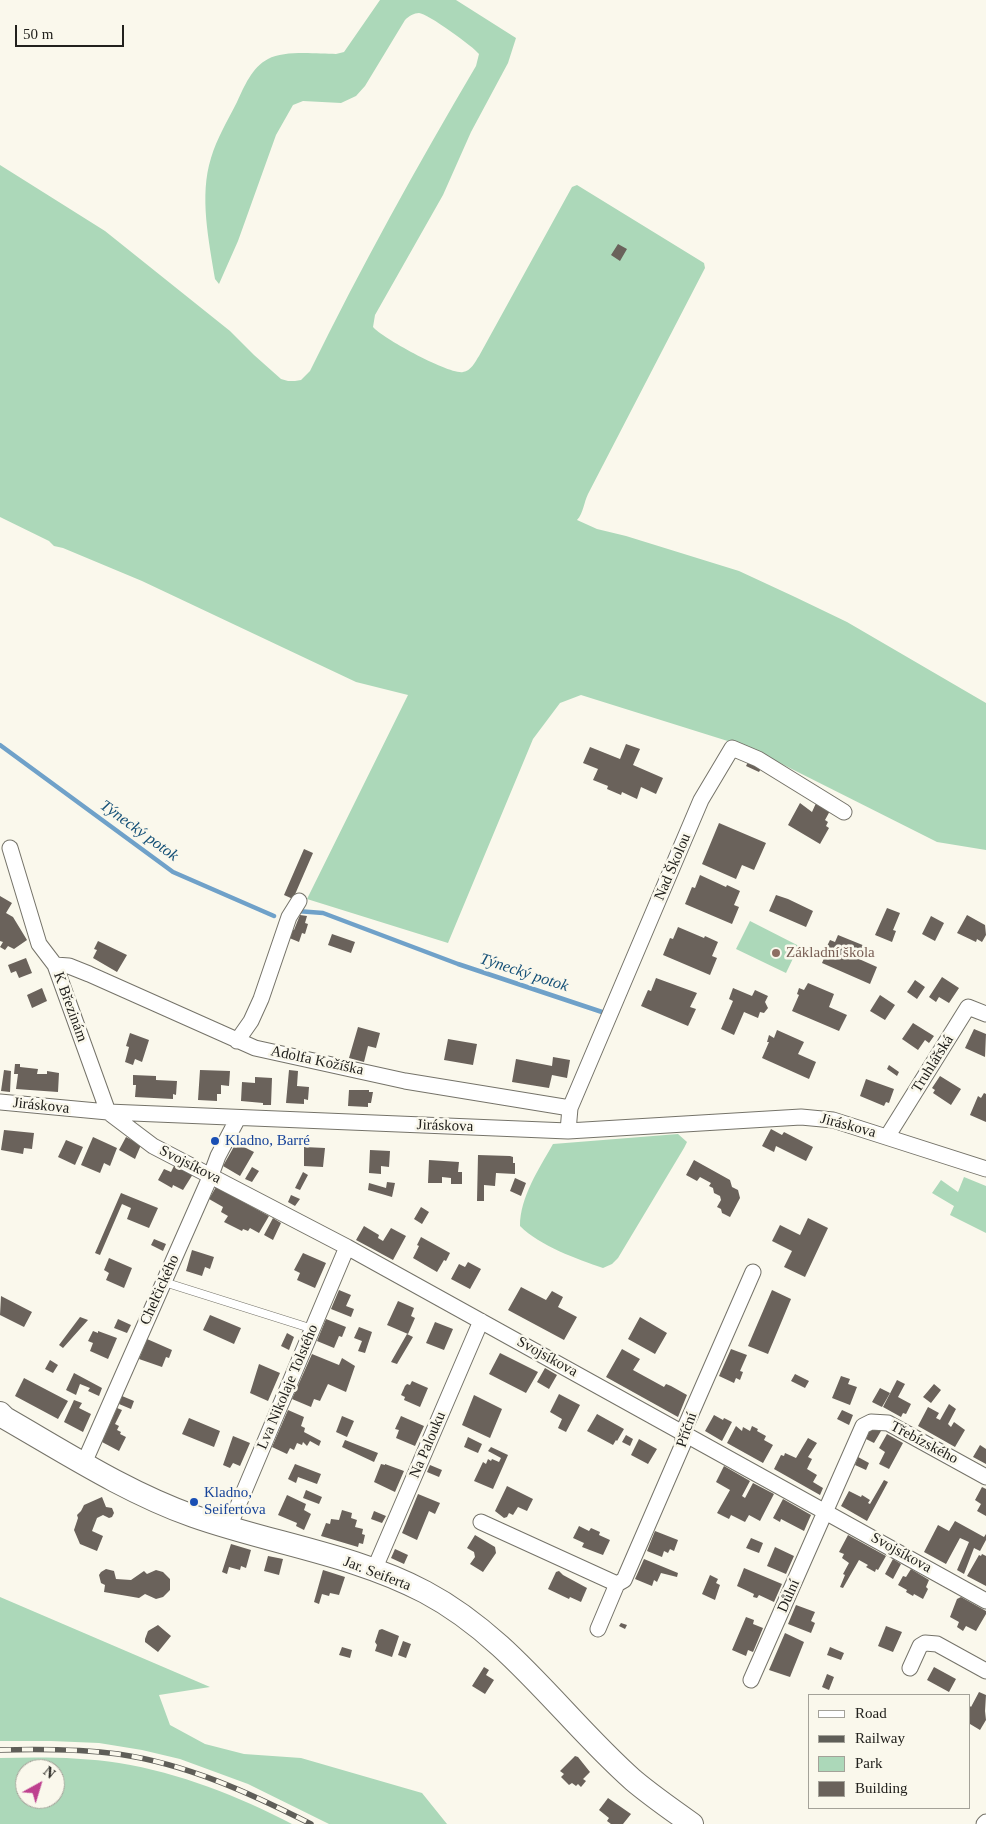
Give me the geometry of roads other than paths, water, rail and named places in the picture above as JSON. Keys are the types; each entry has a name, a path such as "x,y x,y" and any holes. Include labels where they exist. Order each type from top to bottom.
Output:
{"street":[{"name":"Nad Školou","path":"570,1108 701,800 732,748 758,759 844,812"},
{"name":"K Březinám","path":"10,848 39,944 55,965 108,1112"},
{"path":"237,1041 254,1014 289,917 299,901"},
{"name":"Adolfa Kožíška","path":"55,965 69,966 89,974 254,1048 405,1081 570,1108"},
{"name":"Truhlářská","path":"887,1138 968,1007 986,1014"},
{"name":"Jiráskova","path":"0,1102 108,1112 568,1131 801,1117 833,1120 986,1169"},
{"path":"568,1131 570,1108"},
{"name":"Svojsíkova","path":"108,1112 153,1146 347,1247 986,1600"},
{"name":"Chelčického","path":"84,1463 218,1156 238,1118"},
{"name":"Lva Nikolaje Tolstého","path":"229,1527 347,1247"},
{"name":"Příční","path":"598,1629 616,1584 624,1580 683,1444 683,1432 753,1272"},
{"name":"Na Palouku","path":"374,1570 481,1321"},
{"name":"Jar. Seiferta","path":"3,1415 84,1463 161,1504 229,1527 374,1570 425,1592 465,1617 508,1652 633,1779 692,1824"},
{"name":"Třebízského","path":"826,1512 859,1432 863,1426 871,1422 888,1423 986,1477"},
{"name":"Důlní","path":"751,1680 826,1512"},
{"path":"481,1522 616,1584"},
{"path":"910,1668 920,1646 925,1643 937,1644 986,1671"}],"lane":[{"path":"164,1282 313,1329"}],"waterway":[{"name":"Týnecký potok","path":"0,745 173,872 274,916"},
{"name":"Týnecký potok","path":"297,911 323,913 458,964 602,1012"}],"railway":[{"path":"0,1750 89,1751 144,1759 193,1772 217,1781 265,1801 311,1824"}],"place":[{"name":"Základní škola","path":"776,953"},
{"name":"Kladno, Barré","path":"215,1141"},
{"name":"Kladno, Seifertova","path":"194,1502"}]}
